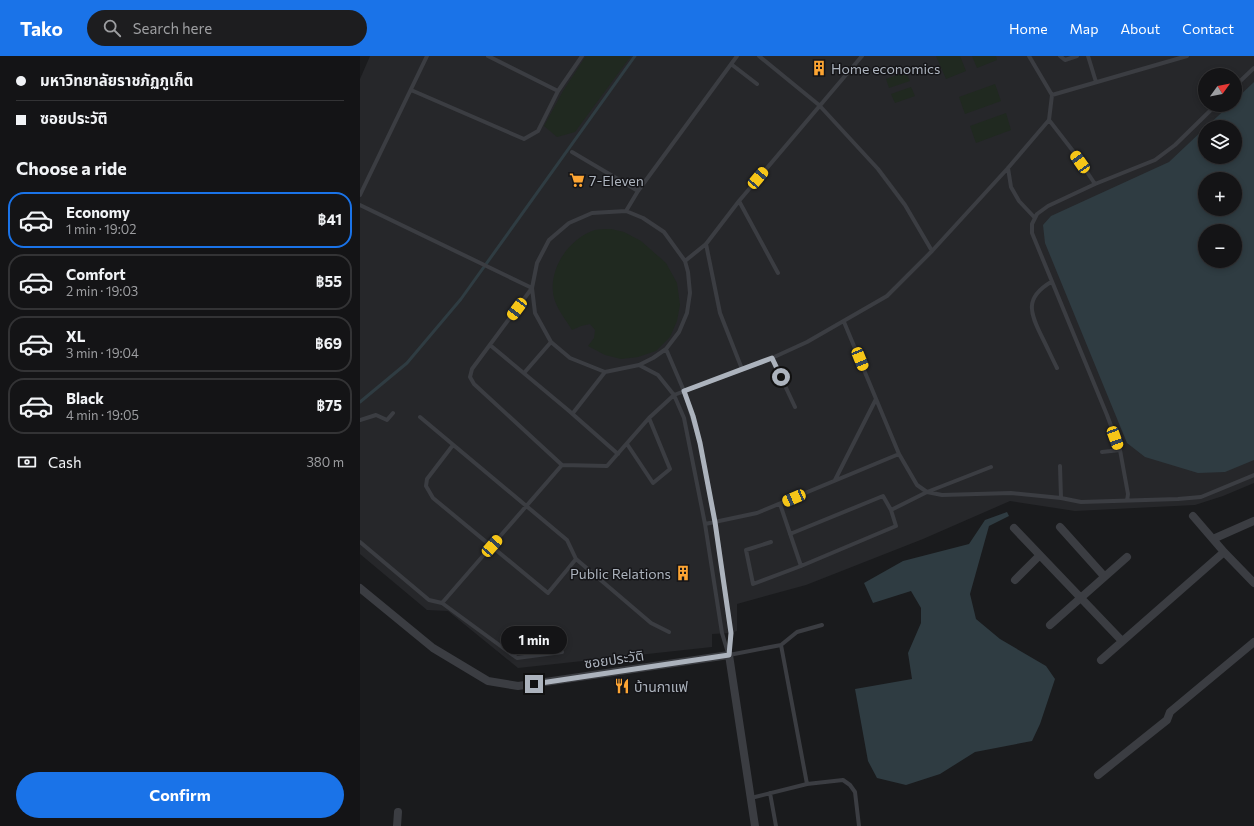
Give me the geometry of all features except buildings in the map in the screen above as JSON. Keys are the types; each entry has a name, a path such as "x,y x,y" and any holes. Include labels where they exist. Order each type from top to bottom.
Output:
{"street":[{"path":"1193,516 1224,552 1254,583"},
{"path":"1213,539 1254,521"},
{"path":"1060,527 1104,576"},
{"path":"1014,528 1039,556 1081,597 1122,641"},
{"path":"1101,660 1224,552"},
{"path":"1016,580 1039,556"},
{"path":"1050,625 1127,557"},
{"name":"ซอยประวัติ","path":"360,588 433,648 488,681 518,686 729,655"},
{"path":"1098,775 1167,720 1170,712 1254,642"},
{"path":"729,655 755,826"},
{"path":"397,826 398,812"}],"lane":[{"path":"360,195 427,56"},
{"path":"488,56 558,91"},
{"path":"411,90 524,139 538,131 558,91 582,56"},
{"path":"626,211 638,191 737,56"},
{"path":"759,56 819,105 878,168 905,205 932,251"},
{"path":"685,260 706,244 739,201 862,56"},
{"path":"532,288 472,369 470,377 474,384 562,465 607,466 649,418 674,395 772,358 807,342 887,296 932,251 1008,168 1049,120 1052,95 1029,56"},
{"path":"1060,56 1065,60 1077,56"},
{"path":"1088,56 1096,82"},
{"path":"1052,95 1187,56"},
{"path":"731,64 756,84"},
{"path":"1242,79 1254,68"},
{"path":"1127,500 1128,494 1120,450 1032,234 1032,224 1037,214 1048,206 1095,184 1155,160 1175,145 1209,112"},
{"path":"1049,120 1073,151 1095,184"},
{"path":"572,152 638,191"},
{"path":"1008,168 1011,187 1019,201 1035,218"},
{"path":"739,201 778,273"},
{"path":"360,205 532,288"},
{"path":"626,211 643,218 664,232 685,260 690,293 687,313 679,332 666,349 639,365 605,372 570,358 551,342 535,314 532,288 537,263 549,240 569,223 592,213 626,211"},
{"path":"706,244 720,313 742,369"},
{"path":"1051,282 1043,286 1038,292 1033,300 1031,310 1033,319 1057,368"},
{"path":"844,322 899,454 917,485 926,492 942,495 1012,493 1061,498 1081,502 1178,499 1201,497 1254,475"},
{"path":"524,373 551,342"},
{"path":"490,345 572,413 618,454"},
{"path":"666,349 684,391 693,416 700,443 715,522 731,633 729,655"},
{"path":"772,358 795,406"},
{"path":"639,365 658,375 674,395 684,418 705,524 722,633 729,655"},
{"path":"572,413 605,372"},
{"path":"835,481 876,399"},
{"path":"360,420 376,415 387,420 393,413"},
{"path":"420,416 453,445 528,505 567,540 576,559 651,623 669,632"},
{"path":"627,444 652,482 670,469 649,418"},
{"path":"453,445 427,479 426,486 434,498 548,593 576,559"},
{"path":"1102,452 1120,450"},
{"path":"705,524 757,513 899,454"},
{"path":"442,603 562,465"},
{"path":"1060,466 1061,498"},
{"path":"891,510 926,492 991,467"},
{"path":"771,542 746,550 753,584 801,566 896,526 891,510 883,496 790,534"},
{"path":"780,504 801,566"},
{"path":"360,542 429,600 442,603 517,658 562,652"},
{"path":"729,655 781,645 797,632 822,625"},
{"path":"781,645 807,784"},
{"path":"751,798 807,784 843,780 850,785 855,792 859,826"},
{"path":"770,794 776,826"}],"shaded area":[{"path":"370,56 1254,56 1254,483 1223,496 1195,505 1075,511 1010,501 923,539 806,585 737,604 737,631 731,633 712,634 712,647 518,668 448,611 427,610 360,554 360,79"},
{"path":"586,56 631,56 575,132 557,137 544,126 563,91"},
{"path":"936,56 960,56 966,71 946,79"},
{"path":"972,56 996,56 997,60 977,68"},
{"path":"906,72 910,81 889,88 886,79"},
{"path":"1254,82 1254,460 1225,472 1198,473 1145,457 1127,443 1045,243 1043,225 1051,216 1169,162 1198,135 1198,164 1242,164 1242,120 1214,120 1222,112 1242,112 1242,93"},
{"path":"995,84 1001,101 965,114 959,97"},
{"path":"911,87 915,96 895,103 891,94"},
{"path":"1006,113 1011,130 976,143 970,126"},
{"path":"611,229 624,232 641,241 666,263 677,283 680,305 677,321 670,337 656,351 638,357 621,359 605,355 588,346 594,338 595,330 590,324 572,330 559,310 554,298 554,277 562,256 585,234 595,230"},
{"path":"1007,512 1009,516 989,526 970,594 976,619 1000,639 1046,666 1055,679 1040,724 1032,741 975,752 940,774 906,785 877,778 868,761 855,689 912,679 908,653 921,623 921,608 911,591 873,603 864,583 903,561 969,544 985,520"}],"waterway":[{"path":"360,402 407,363 461,299 635,56"}],"place":[{"name":"Home economics","path":"819,68"},
{"name":"7-Eleven","path":"577,180"},
{"name":"Public Relations","path":"683,573"},
{"name":"บ้านกาแฟ","path":"622,686"}],"route":[{"path":"534,684 729,655 731,633 715,522 700,443 693,416 684,391 772,358 781,377"}]}
